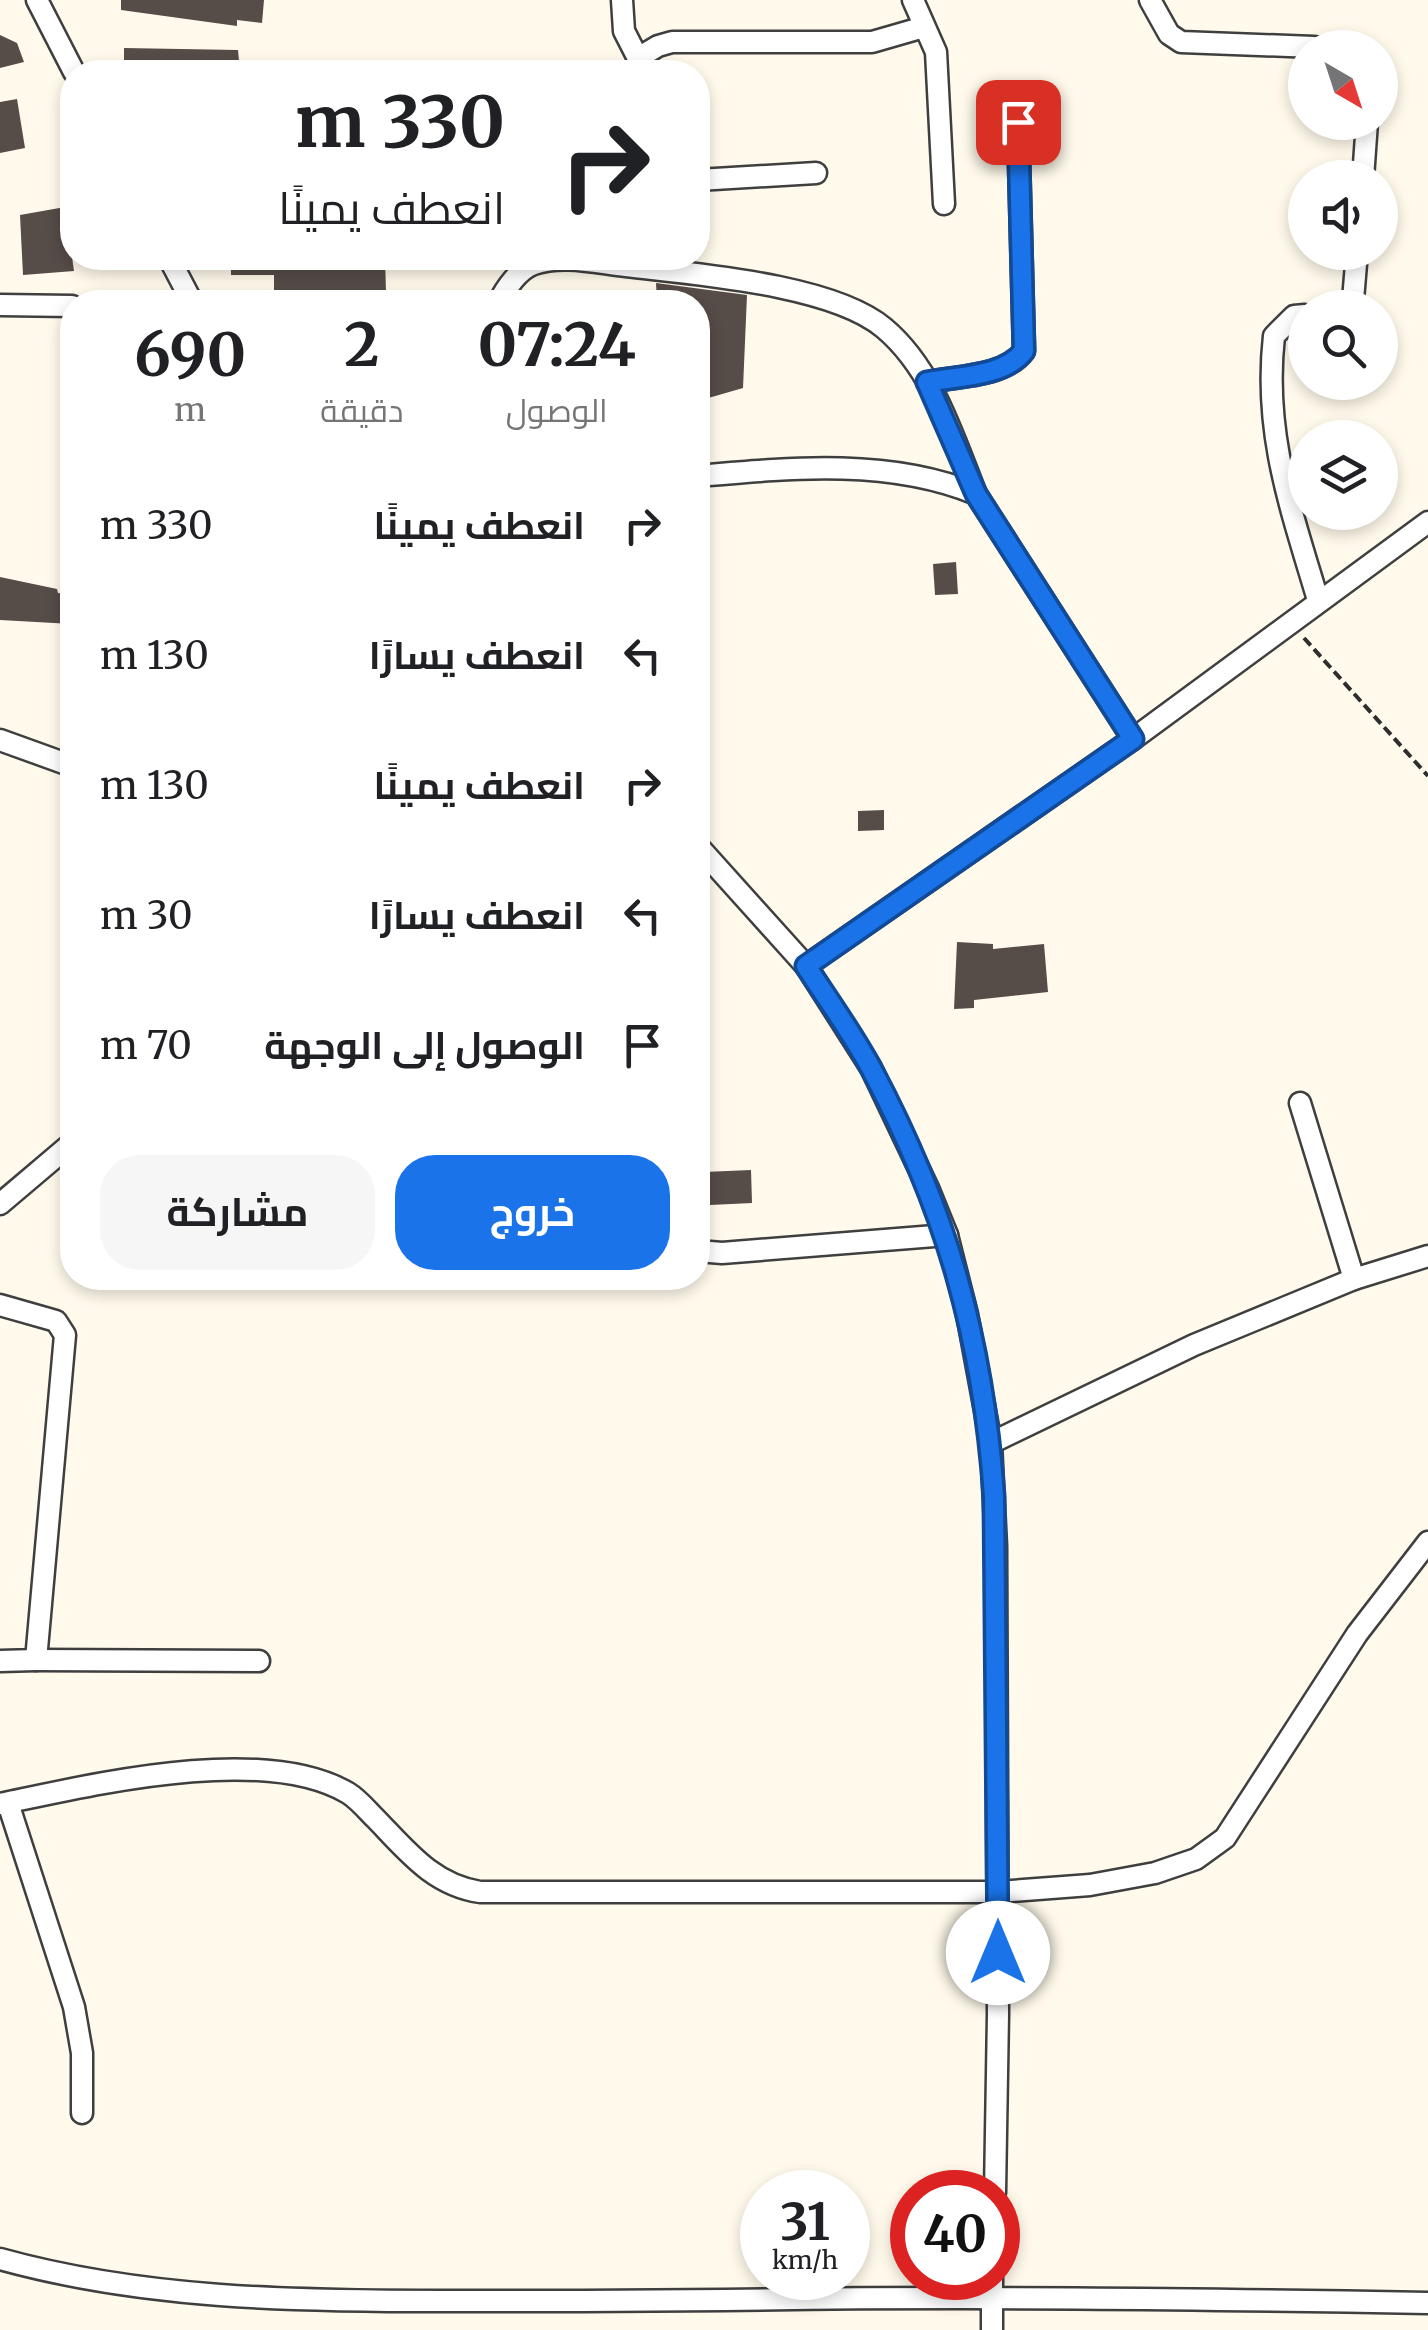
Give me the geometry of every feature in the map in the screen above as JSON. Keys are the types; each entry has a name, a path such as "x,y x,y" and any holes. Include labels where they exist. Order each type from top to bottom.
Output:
{"street":[{"path":"37,0 68,60"},
{"path":"622,0 624,32 639,60"},
{"path":"912,0 936,52 944,204"},
{"path":"1150,0 1169,34 1181,42 1288,46"},
{"path":"647,60 658,46 672,42 872,42 924,27"},
{"path":"927,382 1000,368 1015,363 1024,351 1018,122"},
{"path":"710,179 816,173"},
{"path":"507,290 525,270"},
{"path":"710,270 858,312 882,325 906,348 927,382 976,494 1133,739"},
{"path":"0,304 60,306"},
{"path":"1288,322 1274,336 1274,434 1279,472 1318,600"},
{"path":"710,475 805,468 874,472 944,481 976,494"},
{"path":"806,966 1133,739 1428,522"},
{"path":"0,740 60,762"},
{"path":"710,859 806,966 871,1068 947,1235 974,1347 991,1443 996,1546 995,2170"},
{"path":"1300,1103 1354,1279"},
{"path":"0,1204 60,1153"},
{"path":"710,1252 947,1235"},
{"path":"991,1443 1194,1345 1354,1279 1428,1256"},
{"path":"0,1305 56,1321 65,1335 36,1660"},
{"path":"82,2113 82,2052 74,2007 4,1803 56,1790 180,1774 246,1768 298,1776 349,1793 424,1868 460,1889 508,1893 998,1892 1090,1884 1155,1873 1196,1858 1225,1838 1357,1634 1428,1542"},
{"path":"0,1661 259,1661"},
{"path":"0,2259 40,2270 134,2285 272,2299 890,2290"},
{"path":"1020,2290 1163,2298 1428,2302"},
{"path":"992,2300 992,2330"}],"path":[{"path":"1290,623 1428,776"}],"building":[{"path":"121,0 264,0 262,23 237,20 237,26 121,10"},
{"path":"0,35 17,43 24,62 0,68"},
{"path":"124,48 238,50 239,60 124,60"},
{"path":"17,99 25,148 0,153 0,102"},
{"path":"60,208 60,270 74,271 23,275 20,215"},
{"path":"231,270 385,270 386,290 274,290 274,275 231,275"},
{"path":"656,283 709,290 656,290"},
{"path":"710,290 747,295 743,388 710,398"},
{"path":"956,562 958,594 935,595 933,564"},
{"path":"0,577 57,589 60,593 60,623 0,620"},
{"path":"884,810 884,830 858,831 858,811"},
{"path":"957,942 993,944 993,949 1044,944 1048,992 974,1000 974,1008 954,1009"},
{"path":"751,1170 752,1203 710,1205 710,1172"}],"route":[{"path":"998,1953 996,1546 991,1443 974,1347 947,1235 928,1188 871,1068 806,966 1133,739 976,494 927,382 1000,368 1015,363 1024,351 1018,122"}]}
